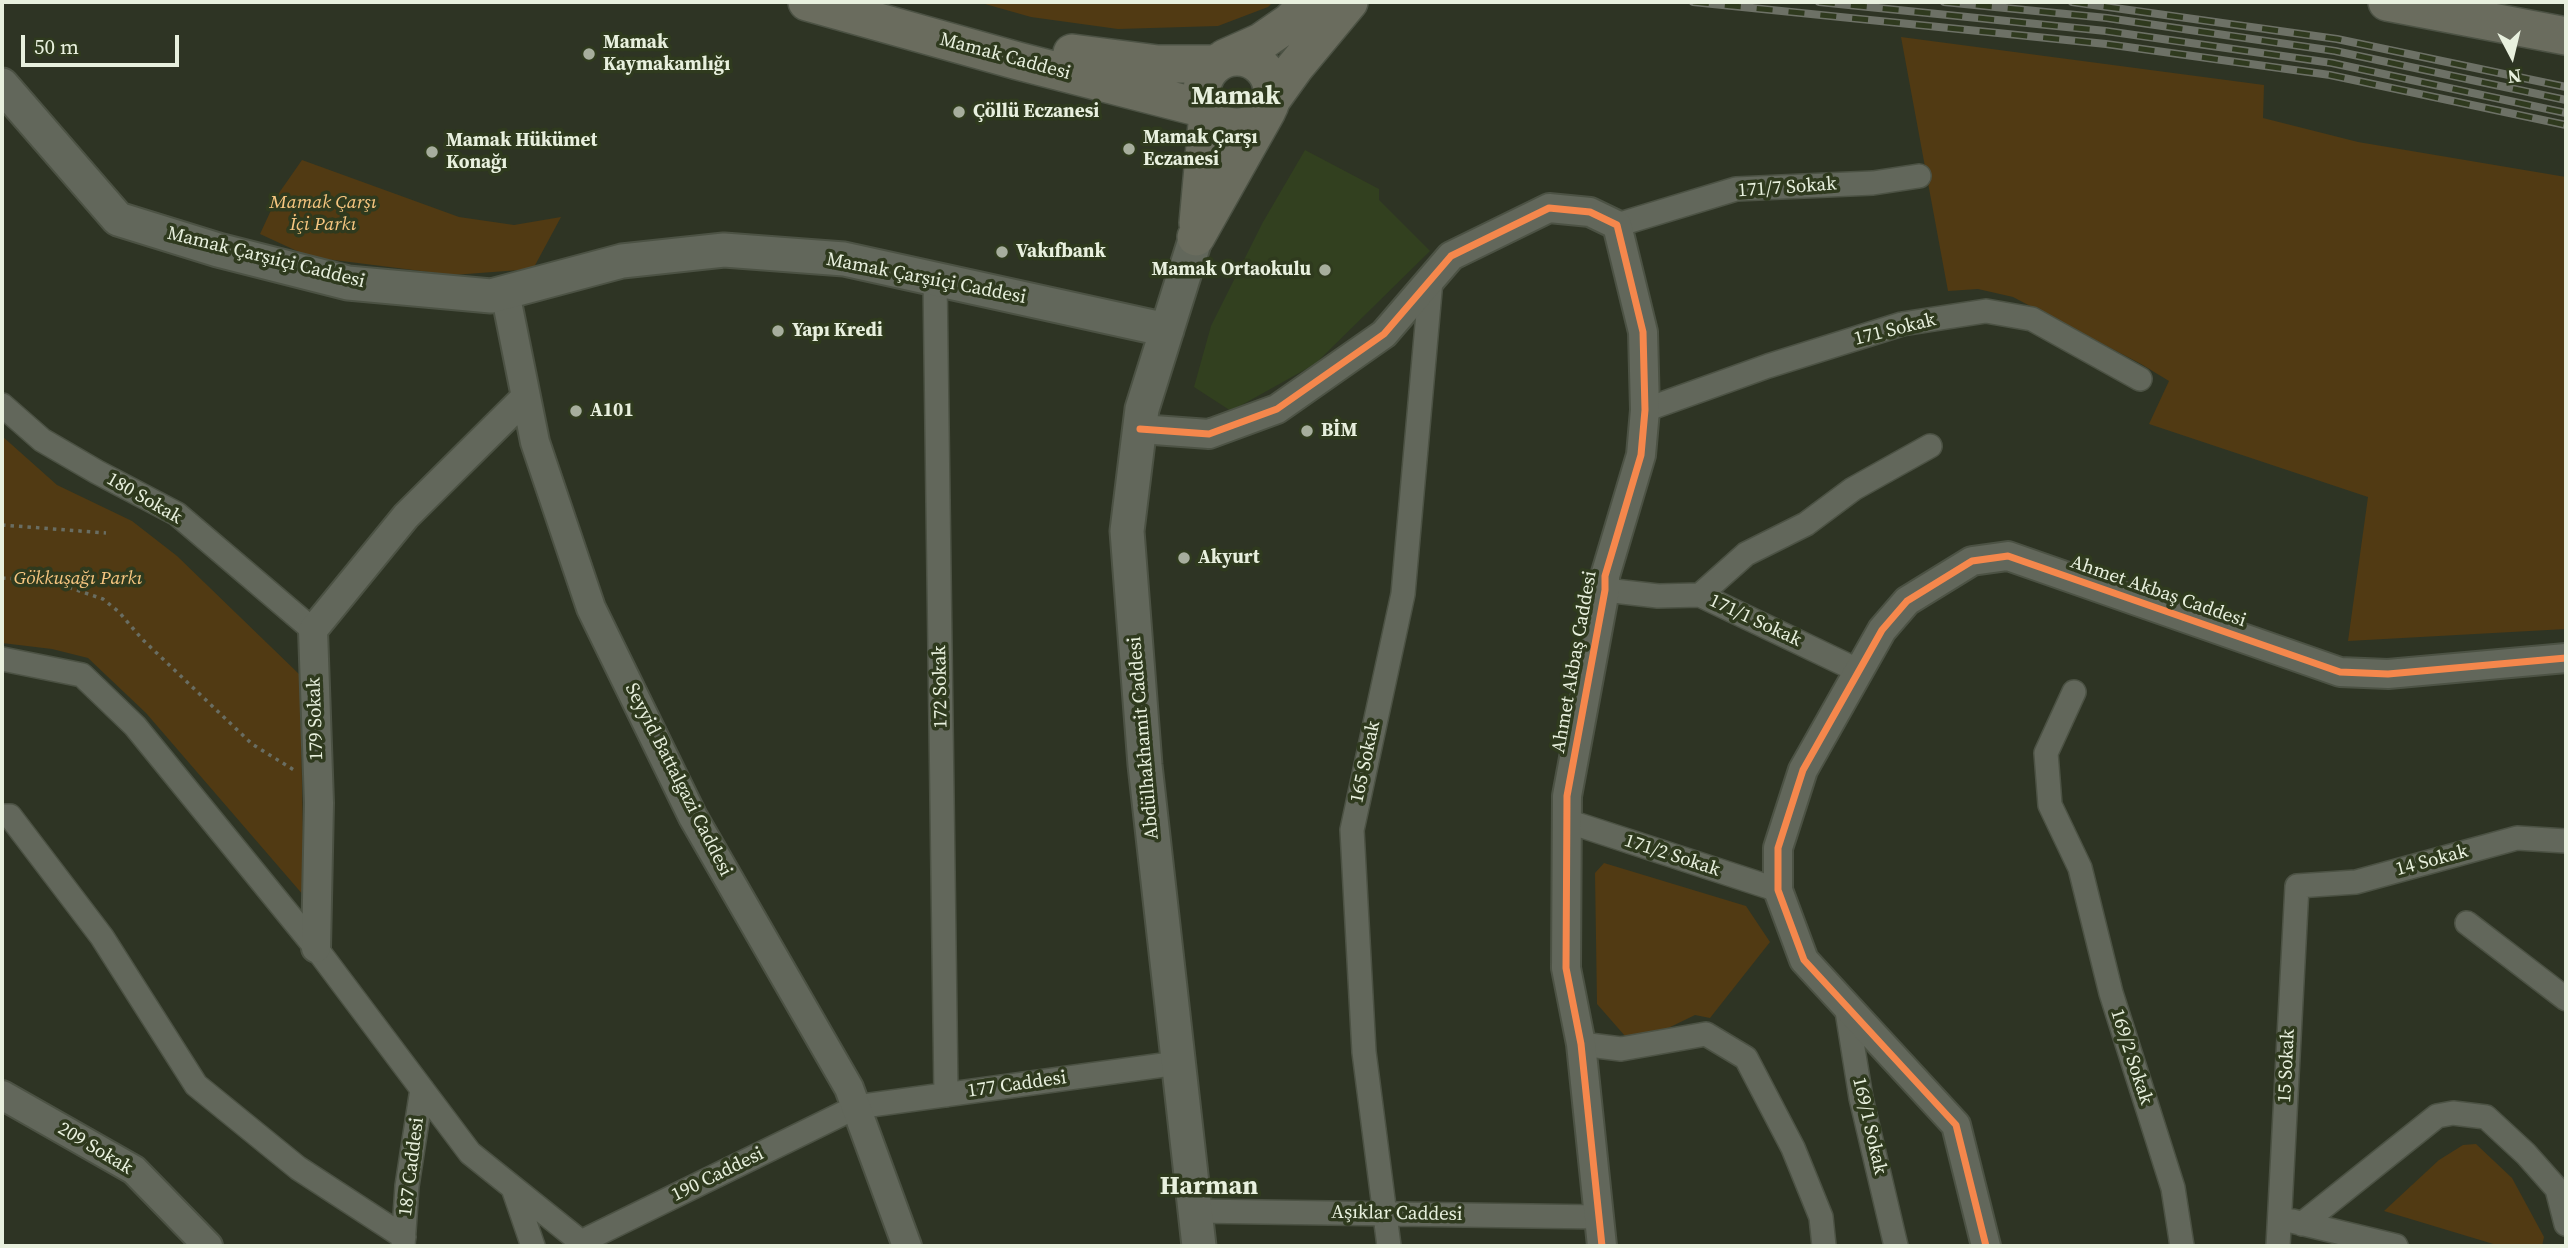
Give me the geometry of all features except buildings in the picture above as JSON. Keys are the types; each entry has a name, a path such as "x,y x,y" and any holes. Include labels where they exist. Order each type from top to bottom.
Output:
{"main road":[{"name":"Mamak Caddesi","path":"807,2 1206,111"},
{"name":"Mamak Caddesi","path":"876,2 1023,43 1095,57 1158,64 1219,61 1261,42 1290,22 1310,2"},
{"path":"1206,111 1216,121 1238,128 1259,120 1295,67 1349,2"},
{"path":"2387,2 2566,36"},
{"path":"1238,56 1250,59 1261,65 1268,75 1272,87 1269,105 1196,237 1206,111 1201,92 1202,81 1219,61 1238,56"},
{"name":"Mamak Çarşıiçi Caddesi","path":"2,85 118,219 218,250 348,283 491,296 622,261 724,250 844,259 1167,330"},
{"name":"Abdülhakhamit Caddesi","path":"1196,237 1142,409 1127,531 1145,765 1199,1246"}],"street":[{"name":"171/7 Sokak","path":"1617,225 1736,189 1873,183 1919,176"},
{"path":"1139,429 1209,434 1277,409 1384,334 1451,256 1549,208 1590,212 1617,225"},
{"name":"Ahmet Akbaş Caddesi","path":"1602,1246 1581,1044 1566,968 1567,796 1605,590 1605,576 1642,455 1646,411 1643,332 1617,225"},
{"name":"172 Sokak","path":"935,278 946,1095"},
{"name":"165 Sokak","path":"1389,1246 1364,1052 1352,830 1404,594 1430,280"},
{"name":"Seyyid Battalgazi Caddesi","path":"505,292 535,442 591,608 693,817 849,1088 907,1246"},
{"name":"171 Sokak","path":"1646,411 1768,366 1902,324 1986,311 2032,319 2140,379"},
{"path":"313,630 407,516 526,397"},
{"name":"180 Sokak","path":"2,405 42,440 96,472 177,514 313,630"},
{"path":"1700,595 1746,554 1805,524 1853,489 1930,446"},
{"name":"Ahmet Akbaş Caddesi","path":"1986,1246 1956,1125 1804,960 1777,890 1778,848 1803,770 1882,630 1907,601 1972,561 2008,556 2340,672 2388,674 2566,658"},
{"name":"171/1 Sokak","path":"1605,590 1658,596 1700,595 1859,671"},
{"name":"179 Sokak","path":"313,630 318,786 316,948"},
{"path":"2,659 82,675 135,726 316,948 470,1153 584,1244"},
{"name":"169/2 Sokak","path":"2074,692 2046,753 2050,805 2080,868 2111,993 2173,1188 2182,1246"},
{"path":"2,816 10,816 102,937 196,1085 298,1168 404,1241"},
{"name":"171/2 Sokak","path":"1567,821 1777,890"},
{"name":"14 Sokak","path":"2297,886 2356,882 2517,838 2566,841"},
{"name":"15 Sokak","path":"2278,1246 2297,886"},
{"path":"2467,923 2566,999"},
{"name":"169/1 Sokak","path":"1846,1005 1861,1098 1896,1246"},
{"path":"1581,1044 1621,1049 1706,1034 1746,1058 1794,1148 1821,1217 1824,1246"},
{"name":"177 Caddesi","path":"856,1107 1178,1063"},
{"name":"187 Caddesi","path":"404,1241 407,1186 422,1088"},
{"name":"209 Sokak","path":"2,1095 134,1170 208,1246"},
{"name":"190 Caddesi","path":"584,1244 856,1107"},
{"path":"2302,1224 2437,1116 2453,1113 2486,1117 2525,1154 2557,1189 2566,1224"},
{"path":"513,1188 533,1246"},
{"name":"Aşıklar Caddesi","path":"1195,1211 1600,1217"},
{"path":"2279,1217 2396,1246"}],"path":[{"path":"2,525 106,533"},
{"path":"2,578 50,581 103,599 252,744 318,786"}],"shaded area":[{"name":"Mamak Ortaokulu","path":"1305,150 1379,189 1379,200 1430,251 1315,364 1231,411 1194,387 1211,326 1263,222"}],"green space":[{"path":"978,2 1273,2 1268,7 1218,26 1118,29 1031,17"},
{"path":"1901,37 2264,85 2263,118 2358,142 2566,177 2566,629 2348,641 2368,497 2149,424 2169,381 2013,297 1978,289 1948,291"},
{"name":"Mamak Çarşı İçi Parkı","path":"302,160 459,217 514,225 561,217 533,269 453,275 310,257 260,234 279,193"},
{"name":"Gökkuşağı Parkı","path":"2,436 57,485 132,521 177,556 300,675 304,896 146,713 88,658 52,649 2,643"},
{"path":"1604,863 1746,906 1770,942 1710,1018 1695,1015 1662,1031 1625,1036 1597,1004 1595,873"},
{"path":"2476,1144 2512,1178 2544,1237 2542,1246 2500,1246 2384,1211 2439,1160 2463,1145"}],"railway":[{"path":"1693,2 2106,44 2330,75 2566,125"},
{"path":"1819,2 2106,31 2332,63 2566,113"},
{"path":"1944,2 2107,18 2335,51 2566,100"},
{"path":"2072,2 2337,39 2566,87"}],"cycle path":[{"path":"1140,429 1209,434 1277,409 1384,334 1451,256 1549,208 1590,212 1617,225 1643,332 1645,410 1641,455 1605,576 1605,590 1567,796 1566,968 1581,1044 1602,1246"},
{"path":"1986,1246 1956,1125 1804,960 1778,890 1778,848 1803,770 1882,630 1907,601 1972,561 2008,556 2340,672 2388,674 2566,658"}],"place":[{"name":"Mamak Kaymakamlığı","path":"589,54"},
{"name":"Çöllü Eczanesi","path":"959,112"},
{"name":"Mamak Çarşı Eczanesi","path":"1129,149"},
{"name":"Mamak Hükümet Konağı","path":"432,152"},
{"name":"Vakıfbank","path":"1002,252"},
{"name":"Mamak Ortaokulu","path":"1325,270"},
{"name":"Yapı Kredi","path":"778,331"},
{"name":"A101","path":"576,411"},
{"name":"BİM","path":"1307,431"},
{"name":"Akyurt","path":"1184,558"}],"district":[{"name":"Mamak","path":"1236,97"},
{"name":"Harman","path":"1209,1187"}]}
